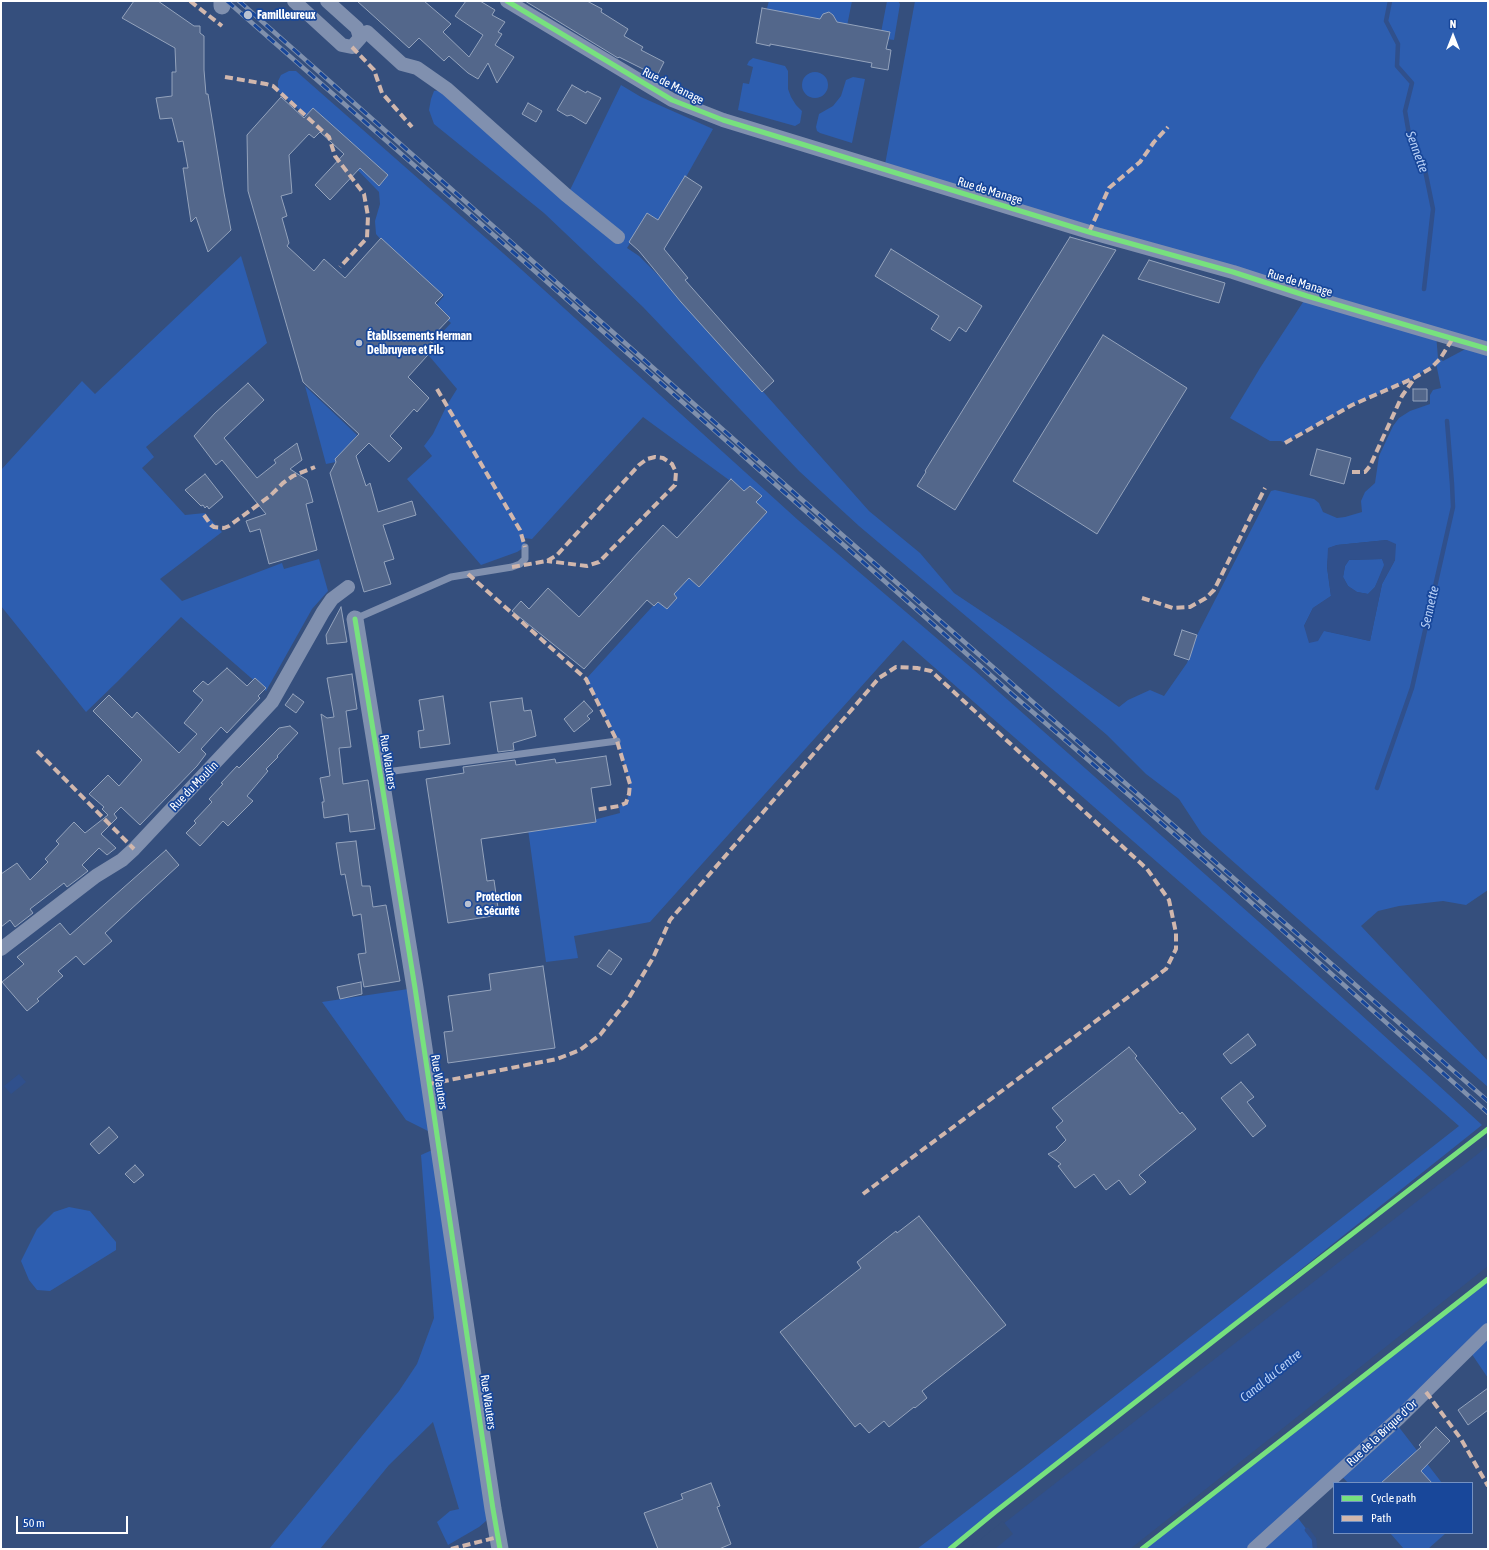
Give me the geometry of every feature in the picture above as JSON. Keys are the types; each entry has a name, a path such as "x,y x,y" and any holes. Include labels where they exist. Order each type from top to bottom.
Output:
{"street":[{"path":"294,1 342,45 352,47 360,38 357,28 327,1"},
{"name":"Rue de Manage","path":"507,1 672,100 723,120 1088,232 1233,272 1488,349"},
{"path":"367,32 402,64 417,68 447,89 566,196 618,238"},
{"name":"Rue du Moulin","path":"1,949 96,876 122,860 134,849 272,702 323,612 332,599 348,587"},
{"name":"Rue Wauters","path":"355,618 415,988 500,1549"},
{"name":"Rue de la Brique d'Or","path":"1254,1549 1399,1418 1488,1330"}],"lane":[{"path":"355,618 452,577 512,567 520,564 524,559 525,547"},
{"path":"379,773 617,740"}],"shaded area":[{"path":"769,1 852,1 846,31 826,20 765,15"},
{"path":"887,1 898,1 900,4 894,40 880,38"},
{"path":"915,1 1488,1 1488,890 1466,905 1443,901 1399,906 1378,911 1361,926 1488,1061 1488,1087 1202,834 1179,799 1146,774 1107,735 859,526 799,471 643,307 544,213 434,124 429,110 434,91 447,89 570,190 621,85 641,97 713,129 655,232 642,224 627,248 639,256 673,290 869,511 920,553 954,593 1119,707 1128,700 1150,690 1164,696 1187,663 1195,639 1271,491 1275,490 1314,499 1319,503 1323,512 1337,518 1362,512 1361,501 1365,492 1375,483 1379,456 1393,426 1399,418 1410,411 1430,404 1430,395 1433,390 1441,388 1436,363 1414,378 1352,405 1285,443 1281,441 1270,441 1230,418 1260,368 1307,296 884,170","holes":["1436,334 1473,345 1443,361 1438,358","1387,540 1395,560 1382,584 1370,641 1304,626 1313,608 1331,596 1327,567 1329,548 1337,545"]},
{"path":"753,58 785,66 788,71 788,89 791,97 802,111 800,123 795,126 738,110 743,83 749,84 753,67 747,65"},
{"path":"289,71 296,71 512,261 798,520 974,670 1267,929 1482,1125 950,1549 917,1549 1023,1468 1459,1126 903,640 650,922 574,936 578,958 546,962 528,829 597,819 620,813 619,806 626,803 629,794 630,783 617,741 586,679 683,573 765,512 729,480 643,417 532,539 524,538 525,547 517,552 481,565 407,479 432,456 424,446 433,434 447,405 457,389 425,351 451,323 434,308 444,296 376,234 375,221 380,204 379,192 345,157 342,149 278,91 278,81 281,75"},
{"path":"815,72 824,76 828,85 824,94 815,98 806,94 802,85 806,76"},
{"path":"853,77 865,79 852,143 820,133 817,131 816,127 819,114 833,106 841,96 846,80"},
{"path":"241,256 267,343 146,447 154,457 142,468 185,515 205,513 222,532 160,579 182,601 282,563 284,569 319,559 328,591 312,609 266,691 181,617 86,712 1,606 1,470 82,381 95,394"},
{"path":"305,386 357,435 336,462 326,464"},
{"path":"1382,559 1385,565 1375,587 1368,594 1357,592 1348,586 1343,577 1345,566 1349,560"},
{"path":"415,988 438,1136 406,1120 322,1002"},
{"path":"439,1147 493,1509 486,1521 479,1527 448,1545 437,1522 450,1511 459,1509 433,1422 389,1465 320,1549 269,1549 399,1391 417,1364 434,1318 421,1155"},
{"path":"69,1207 90,1211 116,1242 116,1250 50,1291 37,1290 29,1280 21,1261 37,1229 54,1212"},
{"path":"1488,1280 1488,1378 1469,1350 1395,1422 1441,1482 1347,1482 1339,1473 1294,1513 1314,1539 1315,1549 1142,1549"},
{"path":"1391,1534 1445,1534 1428,1549 1404,1549"}],"water":[{"path":"1387,540 1396,544 1395,560 1382,584 1370,641 1324,631 1318,641 1309,643 1304,626 1313,608 1331,596 1327,567 1328,548 1337,545","holes":["1382,559 1384,565 1375,587 1368,594 1357,592 1348,586 1343,577 1345,566 1349,560"]},
{"path":"19,1074 26,1082 11,1094 4,1086"},
{"name":"Canal du Centre","path":"1488,1146 1488,1266 1130,1549 971,1549"}],"pier":[{"path":"1003,1521 1013,1534 995,1549 969,1549"}],"building":[{"path":"134,1 158,1 194,26 200,26 200,33 204,36 206,94 208,94 231,230 208,252 196,217 191,222 183,168 188,168 183,141 178,142 172,118 160,119 156,98 172,96 172,72 176,72 175,48 122,18"},
{"path":"357,1 424,1 451,24 443,32 469,57 483,35 455,16 466,1 480,1 495,10 492,15 505,22 498,32 502,34 495,45 514,57 497,83 488,63 478,79 468,73 449,56 444,61 419,38 409,48"},
{"path":"525,1 587,1 602,9 601,12 628,29 624,36 643,47 641,50 664,62 657,76 619,57 618,58"},
{"path":"762,8 820,19 823,14 829,12 833,15 837,22 890,32 886,49 891,50 888,70 871,67 872,63 770,44 770,46 756,43"},
{"path":"572,85 586,93 587,91 601,98 586,124 571,115 567,116 557,110"},
{"path":"281,97 304,118 313,108 388,175 379,186 360,168 330,200 315,185 344,154 320,132 314,138 309,134 289,155 292,193 281,196 287,216 282,218 289,243 287,246 314,271 324,259 345,278 381,238 443,295 435,303 450,318 429,340 436,346 408,377 429,398 417,412 414,409 390,436 402,448 389,462 369,443 356,456 366,486 370,483 378,512 412,501 416,515 383,525 394,559 384,562 391,584 364,592 330,473 336,462 335,459 359,434 303,382 248,191 247,135"},
{"path":"528,103 542,111 536,122 522,114"},
{"path":"685,176 702,187 664,249 688,278 685,280 774,381 762,392 681,302 639,251 629,242 647,213 658,220"},
{"path":"1070,237 1116,250 955,510 917,486"},
{"path":"891,249 982,306 966,332 959,327 950,341 931,329 939,316 875,276"},
{"path":"1149,260 1225,283 1219,303 1138,279"},
{"path":"1103,335 1187,388 1097,534 1013,481"},
{"path":"248,383 264,400 224,438 257,478 276,463 274,460 297,443 302,460 290,469 307,480 313,502 306,504 317,550 269,564 260,529 250,532 246,521 266,514 222,460 216,465 194,436 215,413"},
{"path":"1413,389 1427,389 1427,401 1413,401"},
{"path":"1317,449 1351,458 1344,484 1310,475"},
{"path":"205,474 223,497 209,509 207,506 205,508 203,505 201,506 185,490"},
{"path":"731,479 744,491 750,486 762,496 756,502 767,512 699,587 689,578 674,594 677,598 667,609 658,602 654,606 647,600 584,669 512,611 521,601 529,609 548,588 579,617 663,525 677,538"},
{"path":"341,607 347,642 327,644 326,635"},
{"path":"1182,630 1197,635 1189,660 1174,655"},
{"path":"227,668 247,686 255,678 266,688 258,696 260,698 227,733 221,727 201,749 206,754 197,766 140,825 121,807 114,814 117,818 101,834 116,848 107,855 99,848 82,865 88,871 67,887 64,883 30,909 33,913 15,927 10,920 1,927 1,874 17,863 30,880 48,862 45,859 59,844 56,841 74,822 85,833 108,815 102,809 104,807 89,794 108,775 119,786 142,760 93,711 109,695 132,718 137,712 179,753 197,734 184,723 203,700 193,691 203,681 208,685"},
{"path":"352,674 357,709 346,711 351,747 339,748 343,784 368,780 375,829 350,832 348,814 324,818 322,802 324,802 324,800 320,778 330,776 321,714 327,718 334,717 327,678"},
{"path":"293,694 304,702 296,713 285,705"},
{"path":"443,696 450,744 420,748 418,731 424,730 419,700"},
{"path":"522,698 524,711 531,710 536,736 513,743 514,750 498,752 490,702"},
{"path":"584,701 593,711 587,716 590,719 574,732 564,719"},
{"path":"290,726 298,733 266,769 268,771 247,796 253,801 228,826 223,821 200,846 186,833 196,823 194,821 212,802 209,799 223,784 221,783 237,766 239,768 279,728"},
{"path":"606,756 611,785 591,788 596,822 481,839 487,881 494,880 498,908 491,909 493,916 448,923 426,779 464,773 463,767 515,760 516,765 555,759 556,763"},
{"path":"356,841 362,886 370,886 373,907 386,905 400,981 364,987 358,954 366,953 361,914 353,916 345,874 341,875 336,843"},
{"path":"166,850 179,865 105,933 112,941 84,965 76,956 58,971 63,976 37,999 39,1001 27,1011 2,982 24,964 17,957 60,923 70,935"},
{"path":"609,950 622,959 611,975 597,966"},
{"path":"543,966 555,1048 448,1063 444,1032 453,1031 448,996 491,990 489,974"},
{"path":"361,982 362,994 340,999 337,987"},
{"path":"1248,1034 1256,1045 1231,1064 1223,1054"},
{"path":"1129,1047 1137,1056 1135,1058 1180,1114 1182,1112 1196,1129 1139,1175 1146,1182 1130,1195 1119,1180 1106,1190 1094,1174 1075,1188 1058,1166 1061,1164 1048,1154 1056,1150 1066,1140 1056,1127 1063,1121 1052,1108"},
{"path":"1241,1082 1254,1097 1247,1102 1266,1126 1253,1137 1221,1098"},
{"path":"109,1127 118,1137 99,1154 90,1144"},
{"path":"135,1165 144,1175 134,1183 125,1174"},
{"path":"919,1216 1006,1325 922,1391 927,1398 915,1408 914,1407 889,1427 884,1421 869,1433 860,1423 855,1427 780,1332 861,1268 857,1262 896,1231 897,1233"},
{"path":"1488,1388 1488,1410 1468,1425 1458,1410"},
{"path":"1436,1427 1450,1441 1421,1471 1431,1482 1382,1482 1421,1447 1419,1445"},
{"path":"711,1483 720,1506 717,1507 731,1544 719,1549 658,1549 644,1513 683,1499 681,1494"}],"waterway":[{"name":"Sennette","path":"1390,1 1386,21 1398,44 1397,66 1412,83 1405,111 1410,140 1424,165 1433,209 1424,289"},
{"name":"Sennette","path":"1377,788 1412,688 1453,507 1447,421"},
{"path":"1307,1530 1314,1539 1315,1549"}],"railway":[{"path":"227,1 529,266 1013,695 1182,841 1488,1113"},
{"path":"239,1 799,497 1488,1101"}],"marked path":[{"path":"190,1 222,26"},
{"path":"352,47 374,70 382,93 412,127"},
{"path":"225,77 273,86 329,137 335,156 364,194 368,216 367,238 340,267"},
{"path":"1089,232 1109,188 1140,162 1154,142 1168,127"},
{"path":"1285,443 1352,405 1414,378 1431,368 1440,359 1453,338"},
{"path":"1352,472 1365,472 1370,466 1402,396 1414,379"},
{"path":"437,389 520,530 525,547"},
{"path":"512,567 547,561 557,555 639,465 647,459 655,457 663,458 672,464 676,472 675,485 599,562 587,566 547,561"},
{"path":"204,515 214,527 224,528 229,526 270,496 283,483 293,476 315,467"},
{"path":"1142,598 1173,608 1190,607 1206,598 1214,590 1265,488"},
{"path":"468,574 586,679 617,741 630,784 626,803 619,806 595,810"},
{"path":"429,1084 557,1059 580,1050 600,1035 627,1001 653,958 670,920 879,678 896,667 917,668 931,671 1147,869 1169,900 1176,933 1176,949 1166,969 863,1194"},
{"path":"37,751 134,849"},
{"path":"1426,1392 1461,1439 1488,1486"},
{"path":"451,1549 498,1537"}],"cycle path":[{"path":"507,1 672,100 723,120 1089,232 1233,272 1307,296 1488,349"},
{"path":"355,619 415,988 500,1549"},
{"path":"950,1549 1234,1325 1488,1129"},
{"path":"1142,1549 1488,1279"}],"place":[{"name":"Familleureux","path":"248,15"},
{"name":"Établissements Herman Delbruyere et Fils","path":"359,343"},
{"name":"Protection & Sécurité","path":"468,904"}]}
